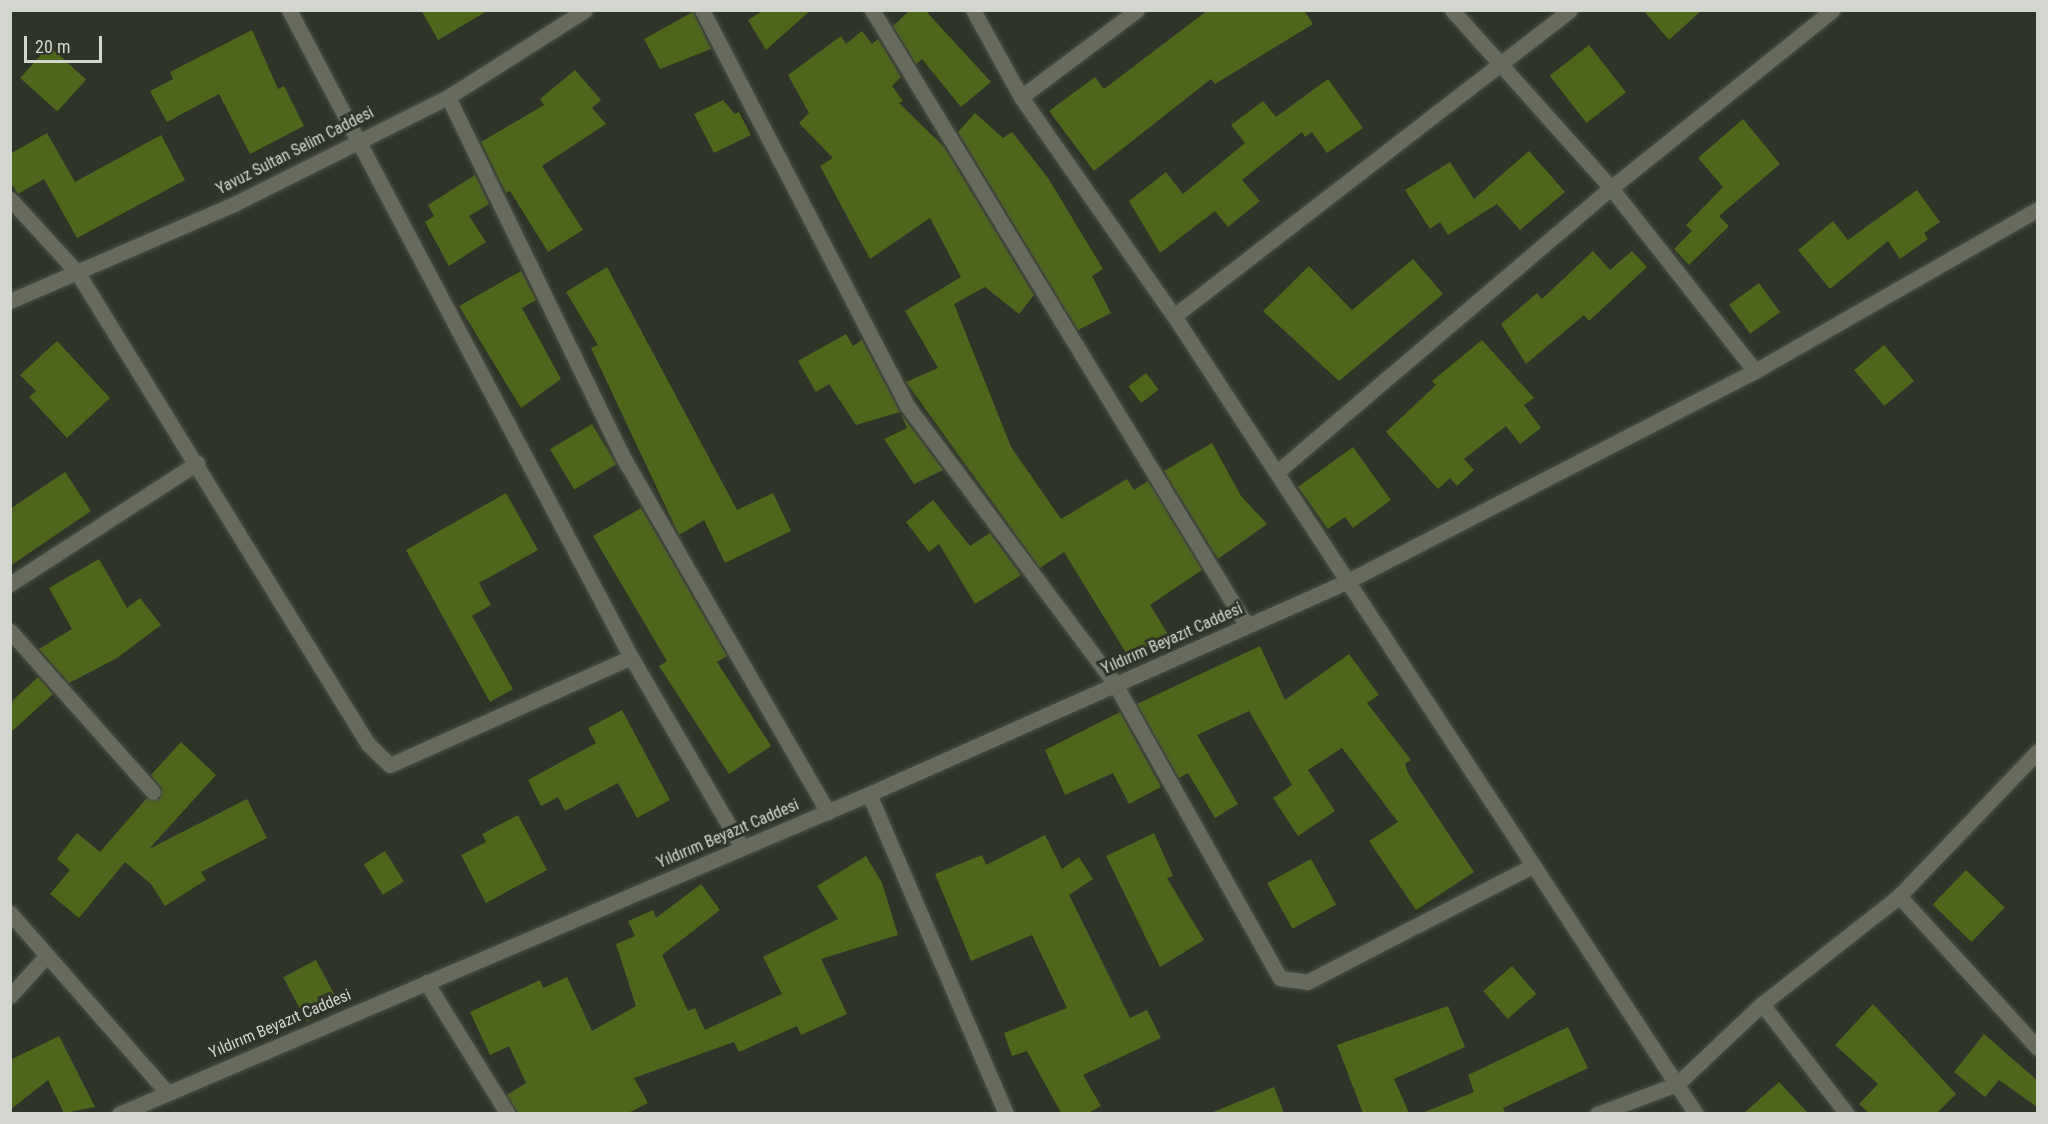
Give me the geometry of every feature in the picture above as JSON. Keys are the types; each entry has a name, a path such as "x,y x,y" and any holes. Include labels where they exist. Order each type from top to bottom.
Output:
{"street":[{"path":"289,10 360,137 631,657 742,848"},
{"name":"Yavuz Sultan Selim Caddesi","path":"10,301 234,204 360,137 448,97 585,10"},
{"path":"702,10 908,407 1115,684 1280,978 1307,982 1534,866"},
{"path":"872,10 1247,626"},
{"path":"974,10 1022,97 1174,316 1696,1113"},
{"path":"1022,97 1137,10"},
{"path":"1452,10 1611,188 1755,371"},
{"path":"1174,316 1570,10"},
{"path":"1277,472 1611,188 1832,10"},
{"path":"448,97 624,459 828,812"},
{"path":"10,198 77,272 197,462 369,744 390,765 631,657"},
{"name":"Yıldırım Beyazıt Caddesi","path":"118,1113 828,812 1348,581 1755,371 2037,209"},
{"path":"10,584 197,462"},
{"path":"10,631 153,792"},
{"path":"1597,1113 1677,1084 1762,1004 1899,896 2037,751"},
{"path":"869,794 1006,1113"},
{"path":"1899,896 2037,1048"},
{"path":"10,913 166,1091"},
{"path":"10,996 47,955"},
{"path":"426,982 508,1113"},
{"path":"1762,1004 1847,1113"}],"building":[{"path":"421,10 489,10 438,40"},
{"path":"764,10 811,10 766,50 748,20"},
{"path":"910,10 925,10 991,82 961,107 922,59 916,64 893,26"},
{"path":"1208,10 1304,10 1313,24 1215,84 1211,79 1094,171 1049,111 1095,77 1104,89"},
{"path":"1643,10 1702,10 1669,40"},
{"path":"693,12 711,49 660,69 644,39"},
{"path":"252,30 278,89 284,86 304,126 250,154 219,94 167,122 150,91 173,79 170,72"},
{"path":"862,31 872,44 878,39 901,77 892,86 903,101 899,103 944,147 1034,295 1019,314 985,287 954,304 1011,447 1061,519 1127,479 1134,490 1148,481 1202,570 1150,605 1169,636 1131,661 1064,552 1040,568 906,382 938,368 905,311 961,277 930,218 870,259 820,166 833,158 799,123 809,113 788,75 841,36 846,44"},
{"path":"1589,45 1626,92 1587,123 1550,76"},
{"path":"49,46 86,79 57,111 20,78"},
{"path":"575,70 601,100 592,108 606,124 542,166 583,230 548,252 510,191 506,193 481,142 544,105 540,99"},
{"path":"1328,79 1363,128 1327,153 1312,132 1305,137 1302,132 1242,180 1260,201 1228,227 1215,211 1160,253 1129,201 1166,172 1183,194 1245,143 1231,125 1263,101 1276,117"},
{"path":"723,100 735,114 739,112 751,135 714,153 694,114"},
{"path":"975,113 1003,138 1012,132 1048,178 1103,269 1092,276 1111,313 1078,330 958,132"},
{"path":"1743,119 1780,164 1719,216 1729,226 1689,265 1674,249 1692,231 1686,225 1723,187 1698,158"},
{"path":"47,133 75,182 161,135 185,180 77,238 44,179 18,194 10,182 10,154"},
{"path":"1529,151 1565,192 1520,230 1497,204 1448,235 1440,222 1430,229 1405,190 1450,162 1474,199"},
{"path":"475,175 489,204 469,216 486,242 449,266 425,222 434,216 428,205"},
{"path":"1917,190 1940,222 1924,233 1928,239 1900,259 1888,241 1830,289 1798,250 1833,221 1848,240"},
{"path":"1593,251 1610,270 1632,251 1647,267 1589,321 1584,315 1526,364 1501,324 1537,293 1542,299"},
{"path":"1413,259 1443,294 1339,381 1263,311 1309,266 1352,310"},
{"path":"607,267 737,510 773,493 791,531 725,563 704,520 679,535 591,348 598,345 566,292"},
{"path":"521,271 536,300 522,308 561,379 521,408 459,306"},
{"path":"1759,283 1780,312 1750,334 1729,305"},
{"path":"846,334 853,346 862,340 900,412 856,425 829,384 816,392 798,361"},
{"path":"1482,340 1534,398 1524,405 1541,428 1520,444 1506,426 1464,459 1474,470 1457,486 1450,478 1438,489 1386,432 1436,385 1432,381"},
{"path":"57,341 110,398 67,438 29,397 36,391 20,375"},
{"path":"1884,345 1914,381 1884,406 1854,370"},
{"path":"1146,373 1159,390 1141,403 1128,386"},
{"path":"901,414 943,470 914,484 884,439 907,428"},
{"path":"592,424 616,464 574,490 550,449"},
{"path":"1212,443 1241,496 1267,524 1218,559 1164,471"},
{"path":"1353,447 1391,500 1353,528 1345,517 1328,529 1298,487"},
{"path":"65,472 91,511 10,566 10,509"},
{"path":"506,493 538,550 479,583 491,605 472,616 513,689 490,702 406,550"},
{"path":"933,500 970,546 990,533 1021,575 975,604 939,544 929,552 906,522"},
{"path":"641,508 727,656 717,662 771,746 729,774 659,666 667,661 593,536"},
{"path":"99,559 127,608 140,598 161,625 117,658 69,683 39,649 72,629 49,588"},
{"path":"1260,646 1285,700 1349,654 1379,695 1367,703 1411,760 1405,764 1408,773 1474,872 1416,910 1369,841 1398,822 1342,748 1308,770 1335,811 1298,836 1273,798 1292,785 1249,711 1197,735 1238,804 1215,818 1188,773 1179,778 1137,704"},
{"path":"38,677 53,694 10,733 10,703"},
{"path":"622,710 670,800 637,818 618,783 565,811 558,797 541,806 528,780 596,743 588,728"},
{"path":"1120,712 1161,787 1129,804 1113,773 1065,795 1045,750"},
{"path":"181,742 216,775 149,849 247,799 267,838 201,872 206,880 165,906 151,884 125,862 79,918 50,894 70,870 57,859 77,833 100,852 146,799 160,799 162,789 151,775"},
{"path":"518,815 547,870 486,903 461,855 486,842 482,834"},
{"path":"1154,833 1173,876 1167,878 1204,940 1160,967 1106,856"},
{"path":"1045,835 1062,869 1079,857 1093,879 1069,895 1130,1018 1147,1010 1161,1038 1083,1075 1101,1106 1088,1113 1061,1113 1027,1051 1012,1056 1004,1033 1067,1008 1032,935 971,961 935,874 982,855 986,865"},
{"path":"385,851 404,882 383,895 364,864"},
{"path":"866,856 882,883 898,935 821,959 847,1014 801,1035 797,1026 739,1052 734,1042 634,1078 648,1103 628,1113 518,1113 507,1095 526,1083 509,1046 490,1055 470,1012 540,980 543,988 567,977 592,1031 636,1006 616,944 635,936 628,921 653,910 656,918 701,884 720,910 662,955 688,1011 695,1008 705,1030 782,994 763,957 838,919 817,886"},
{"path":"1311,859 1336,904 1292,929 1267,883"},
{"path":"1966,870 2005,908 1972,942 1933,905"},
{"path":"316,960 339,1004 307,1022 283,977"},
{"path":"1512,966 1536,994 1508,1019 1483,991"},
{"path":"1873,1004 1956,1094 1937,1113 1869,1113 1859,1104 1878,1084 1835,1045"},
{"path":"1448,1006 1465,1047 1394,1079 1409,1113 1363,1113 1337,1045"},
{"path":"1568,1027 1588,1068 1503,1108 1505,1113 1422,1113 1474,1092 1468,1075"},
{"path":"1984,1034 2037,1080 2037,1107 1999,1080 1985,1097 1954,1072"},
{"path":"59,1036 95,1107 64,1113 48,1080 10,1110 10,1060"},
{"path":"1779,1082 1808,1113 1744,1113"},
{"path":"1274,1087 1284,1113 1211,1113"}]}
